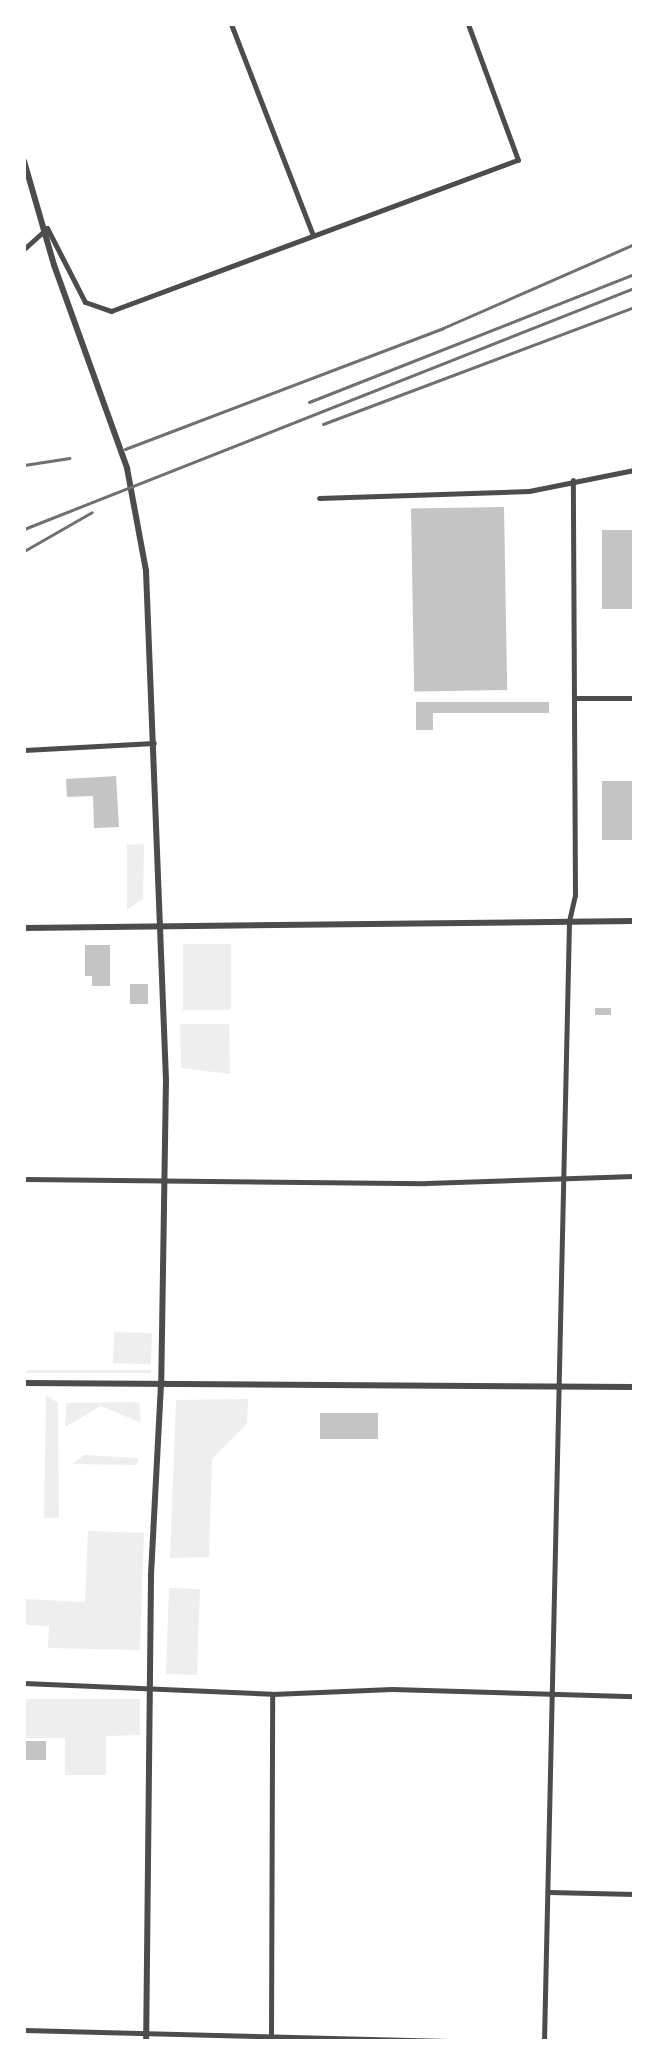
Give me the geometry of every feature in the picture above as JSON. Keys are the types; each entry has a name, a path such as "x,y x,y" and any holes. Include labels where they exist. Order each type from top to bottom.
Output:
{"street":[{"path":"231,24 313,235"},
{"path":"47,228 85,302 111,311 518,160 468,24"},
{"path":"24,161 47,228 54,265 137,505 146,571 162,927 165,1179 150,1686 146,2037"},
{"path":"24,249 47,228"},
{"path":"319,498 529,491 634,470"},
{"path":"544,2041 569,921 575,895 573,480"},
{"path":"575,698 634,698"},
{"path":"24,750 155,743"},
{"path":"24,928 634,921"},
{"path":"24,1179 563,1179 634,1176"},
{"path":"24,1383 634,1387"},
{"path":"24,1683 150,1686 272,1694 408,1689 550,1696 634,1696"},
{"path":"271,2036 272,1694"},
{"path":"549,1892 634,1894"},
{"path":"24,2030 146,2037 271,2036 458,2041"}],"shaded area":[{"path":"144,844 143,899 127,910 127,845"},
{"path":"183,944 231,944 231,1010 183,1010"},
{"path":"180,1024 229,1024 230,1074 181,1068"},
{"path":"114,1332 152,1333 151,1364 113,1363"},
{"path":"24,1370 151,1370 151,1373 24,1373"},
{"path":"46,1395 58,1403 59,1518 44,1518"},
{"path":"248,1399 247,1424 212,1459 209,1557 170,1558 176,1400"},
{"path":"139,1402 141,1423 101,1406 65,1427 66,1403"},
{"path":"84,1455 138,1458 137,1465 72,1464"},
{"path":"88,1531 144,1533 140,1650 48,1648 49,1626 24,1625 24,1599 85,1602"},
{"path":"169,1588 200,1589 197,1675 166,1674"},
{"path":"24,1699 140,1699 140,1735 106,1736 106,1775 65,1775 65,1738 24,1738"}],"building":[{"path":"504,507 507,690 414,692 411,509"},
{"path":"602,530 634,530 634,609 602,609"},
{"path":"416,702 549,702 549,713 433,713 433,730 416,730"},
{"path":"116,776 119,827 94,828 93,796 67,797 66,779"},
{"path":"602,781 634,781 634,840 602,840"},
{"path":"85,945 110,945 110,986 92,986 92,976 85,976"},
{"path":"130,984 148,984 148,1004 130,1004"},
{"path":"595,1008 611,1008 611,1015 595,1015"},
{"path":"320,1413 378,1413 378,1439 320,1439"},
{"path":"24,1741 46,1741 46,1760 24,1760"}],"railway":[{"path":"125,449 443,328 634,244"},
{"path":"309,402 634,274"},
{"path":"24,529 634,288"},
{"path":"323,424 634,307"},
{"path":"24,465 69,458"},
{"path":"24,551 92,512"}]}
